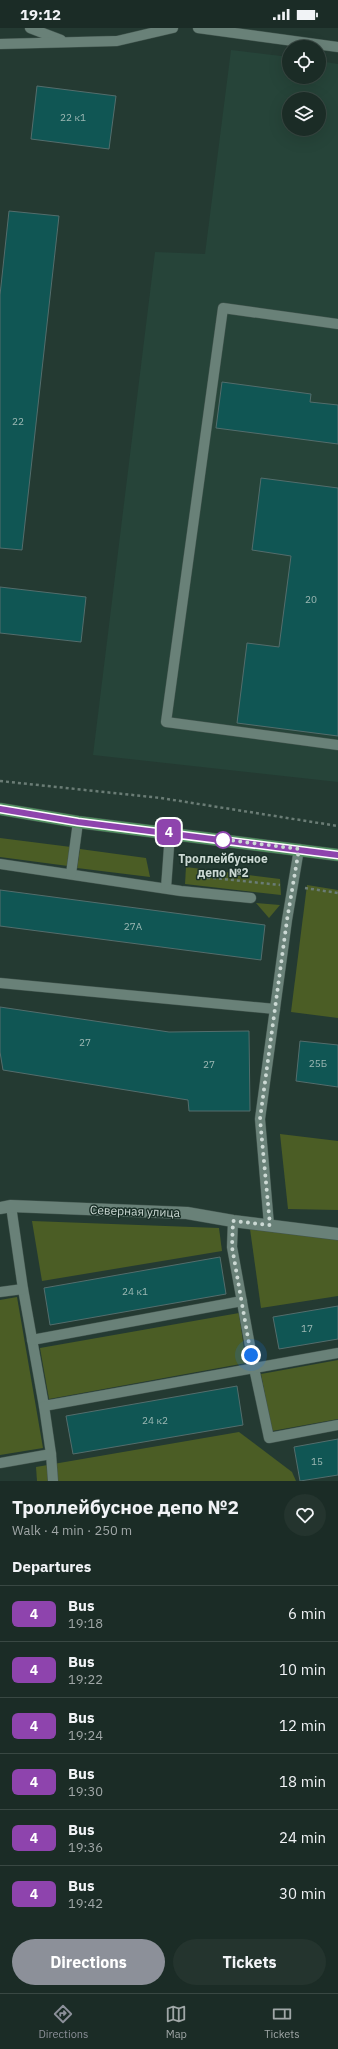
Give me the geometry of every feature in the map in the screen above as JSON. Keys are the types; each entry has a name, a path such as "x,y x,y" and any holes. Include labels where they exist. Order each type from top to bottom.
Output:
{"main road":[{"path":"0,809 78,822 338,855"}],"street":[{"name":"Северная улица","path":"5,1207 188,1213 233,1221 338,1234"}],"lane":[{"path":"30,28 66,42"},
{"path":"0,44 117,41 173,28"},
{"path":"198,28 338,47"},
{"path":"338,324 223,308 166,722 338,745"},
{"path":"71,874 78,822"},
{"path":"166,888 170,833"},
{"path":"270,1225 260,1119 299,849"},
{"path":"0,864 166,888 251,898"},
{"path":"0,983 275,1009"},
{"path":"5,1207 23,1289 44,1406 51,1454 53,1481"},
{"path":"233,1221 232,1247 254,1368 269,1438 338,1425"},
{"path":"0,1292 23,1289"},
{"path":"32,1340 242,1301"},
{"path":"44,1406 338,1353"},
{"path":"0,1463 51,1454"}],"path":[{"path":"0,781 161,798 338,826"}],"shaded area":[{"path":"231,50 282,56 282,84 326,84 326,62 338,64 338,782 93,755 155,252 205,254"}],"green space":[{"path":"0,838 71,847 68,866 0,857"},
{"path":"80,849 146,858 150,877 77,868"},
{"path":"186,867 280,879 281,895 185,884"},
{"path":"307,885 338,890 338,1018 291,1012"},
{"path":"256,903 280,905 269,918"},
{"path":"280,1134 338,1141 338,1210 288,1209"},
{"path":"32,1221 219,1228 222,1251 42,1281"},
{"path":"250,1229 338,1231 338,1296 261,1308"},
{"path":"17,1297 43,1448 0,1455 0,1300"},
{"path":"239,1313 246,1363 49,1399 40,1348"},
{"path":"338,1360 338,1419 272,1431 261,1374"},
{"path":"239,1432 292,1472 296,1481 37,1481 36,1467"}],"building":[{"path":"37,86 116,96 109,149 31,139"},
{"path":"9,211 59,216 22,550 0,548 0,295"},
{"path":"222,382 311,394 310,402 338,405 338,444 216,428"},
{"path":"261,478 338,488 338,736 237,723 247,643 279,647 291,556 252,550"},
{"path":"0,587 86,597 81,642 0,633"},
{"path":"0,890 265,925 261,960 0,926"},
{"path":"0,1007 169,1032 249,1031 250,1111 189,1111 188,1100 3,1070 0,1052"},
{"path":"300,1041 338,1045 338,1087 296,1081"},
{"path":"220,1257 226,1294 50,1325 44,1288"},
{"path":"338,1306 338,1339 279,1349 273,1317"},
{"path":"237,1386 243,1425 73,1454 66,1416"},
{"path":"338,1439 338,1475 300,1481 294,1447"}],"bus line":[{"name":"4","path":"0,809 78,822 338,855"}],"place":[{"name":"Троллейбусное депо №2","path":"223,840"}],"route":[{"path":"223,840 221,839 299,849 287,920 260,1119 270,1225 233,1221 232,1247 251,1355"}]}
